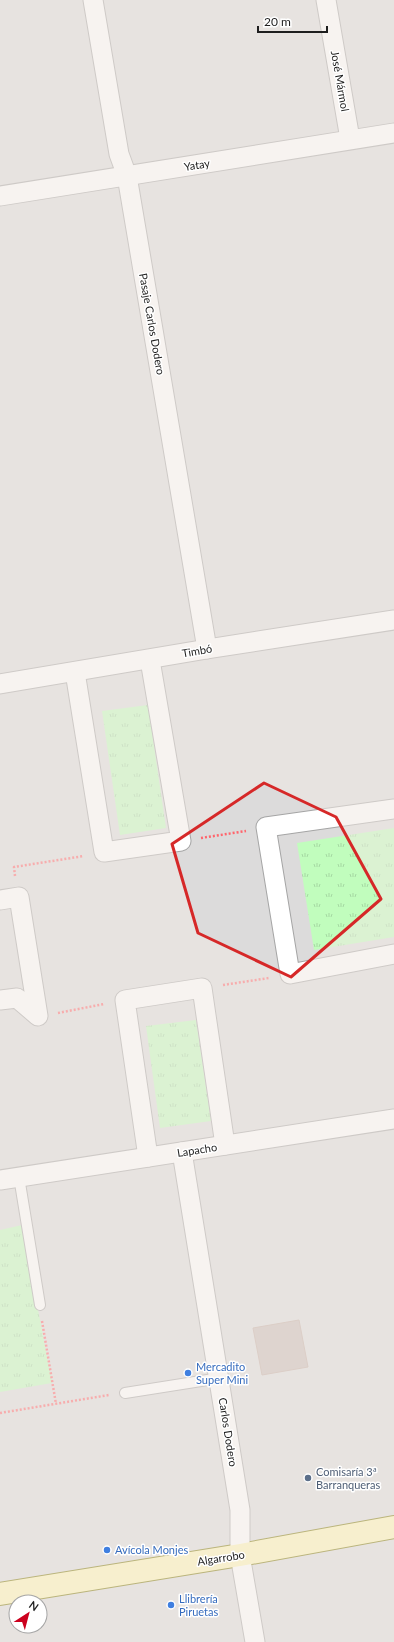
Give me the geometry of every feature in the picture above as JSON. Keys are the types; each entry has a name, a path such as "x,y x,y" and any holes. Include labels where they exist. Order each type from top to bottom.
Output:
{"street":[{"name":"Pasaje Carlos Dodero","path":"94,0 119,154 128,176 207,649"},
{"name":"José Mármol","path":"326,0 350,139"},
{"name":"Yatay","path":"0,196 394,133"},
{"name":"Timbó","path":"0,684 150,660 207,649 394,620"},
{"path":"75,672 104,852 181,841 150,660"},
{"path":"394,809 266,828 290,974 394,954"},
{"path":"0,900 19,897 38,1016"},
{"path":"148,1157 125,1000 202,988 225,1145"},
{"path":"0,1000 16,998 38,1016"},
{"name":"Lapacho","path":"0,1180 394,1119"},
{"name":"Carlos Dodero","path":"182,1152 220,1378 240,1510 240,1555 255,1642"},
{"name":"Algarrobo","path":"0,1594 240,1555 394,1527"}],"lane":[{"path":"19,1177 40,1305"},
{"path":"125,1393 220,1378"}],"path":[{"path":"181,841 266,828"},
{"path":"19,897 14,867 104,852"},
{"path":"202,988 290,974"},
{"path":"38,1016 125,1000"},
{"path":"40,1305 56,1404"},
{"path":"0,1413 125,1393"}],"highlighted area":[{"path":"264,783 336,817 381,899 291,977 198,933 172,844"}],"shaded area":[{"path":"0,0 394,0 394,1642 0,1642"}],"green space":[{"path":"148,705 166,828 120,835 102,711"},
{"path":"394,828 394,937 314,950 297,843"},
{"path":"196,1020 211,1121 160,1128 146,1026"},
{"path":"22,1225 52,1383 0,1392 0,1230"}],"building":[{"path":"299,1320 308,1367 262,1375 253,1328"}],"place":[{"name":"Mercadito Super Mini","path":"188,1373"},
{"name":"Comisaría 3ª Barranqueras","path":"308,1478"},
{"name":"Avícola Monjes","path":"107,1550"},
{"name":"Llibrería Piruetas","path":"171,1605"}]}
